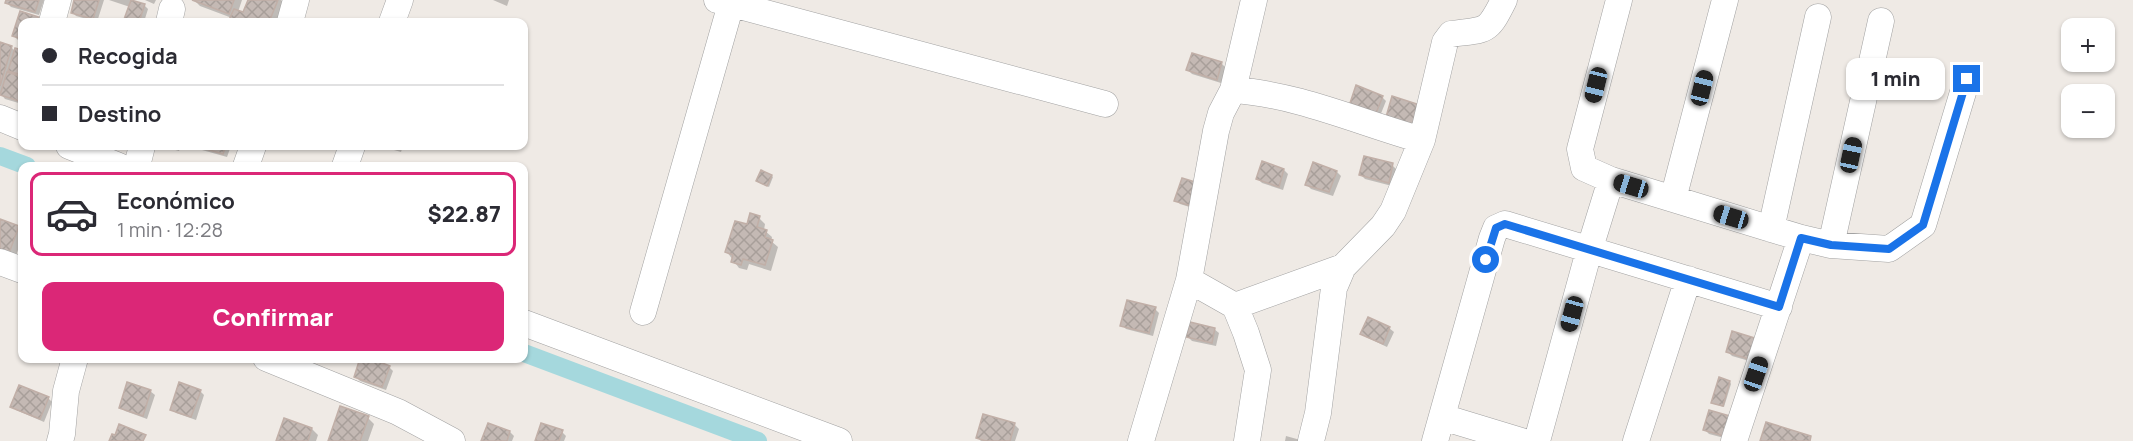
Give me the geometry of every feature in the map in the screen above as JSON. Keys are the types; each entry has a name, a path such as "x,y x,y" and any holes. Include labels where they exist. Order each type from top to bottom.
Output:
{"street":[{"path":"53,18 58,0"},
{"path":"291,18 296,0"},
{"path":"393,18 400,0"},
{"path":"1141,441 1189,280 1216,131 1221,113 1233,90 1254,0"},
{"path":"1311,441 1318,413 1334,288 1343,267 1383,226 1393,211 1422,140 1445,42 1451,34 1483,30 1492,23 1504,0"},
{"path":"1618,0 1580,149 1584,168 1611,180 1831,245 1889,249 1923,225 1967,79"},
{"path":"1673,199 1725,0"},
{"path":"643,312 724,2 1105,104"},
{"path":"1771,229 1818,17"},
{"path":"1831,245 1881,21"},
{"path":"1233,90 1257,92 1340,114 1422,140"},
{"path":"0,118 18,125"},
{"path":"72,156 100,162"},
{"path":"1537,441 1589,250 1611,180"},
{"path":"1521,441 1439,429 1496,228 1505,224 1779,307"},
{"path":"1734,441 1801,238"},
{"path":"0,262 18,269"},
{"path":"1235,306 1343,267"},
{"path":"1636,441 1688,279"},
{"path":"1189,280 1235,306 1258,370 1247,441"},
{"path":"528,324 839,441"},
{"path":"60,441 66,391 74,363"},
{"path":"278,363 398,412 447,440"}],"building":[{"path":"6,0 39,0 35,12 5,3"},
{"path":"74,0 99,0 93,18 71,13"},
{"path":"131,0 145,4 140,18 124,18"},
{"path":"192,0 234,0 229,14"},
{"path":"248,0 278,0 271,18 230,18 234,9 243,12"},
{"path":"20,11 42,18 18,18 18,38 12,36"},
{"path":"0,42 12,46 0,86"},
{"path":"15,48 18,49 18,74 8,71"},
{"path":"1192,53 1222,62 1217,80 1186,70"},
{"path":"7,72 18,76 18,101 0,95"},
{"path":"1356,85 1383,96 1376,113 1350,103"},
{"path":"1392,96 1423,106 1416,127 1386,117"},
{"path":"210,150 224,150 223,154"},
{"path":"1364,156 1393,163 1389,183 1359,175"},
{"path":"1262,161 1284,169 1279,187 1256,179"},
{"path":"1313,162 1337,171 1329,192 1305,185"},
{"path":"761,170 772,175 767,186 756,181"},
{"path":"1182,178 1202,184 1195,207 1174,201"},
{"path":"750,213 760,216 757,227 767,230 765,237 773,240 765,265 743,259 741,265 731,262 733,255 725,252 735,221 747,224"},
{"path":"0,219 18,226 18,229 8,256 0,252"},
{"path":"1127,300 1156,307 1149,333 1120,326"},
{"path":"1368,317 1390,327 1383,344 1360,334"},
{"path":"1190,322 1215,328 1212,343 1186,337"},
{"path":"1732,331 1758,339 1752,360 1726,352"},
{"path":"358,363 382,363 390,366 382,387 354,377"},
{"path":"1719,377 1730,381 1723,406 1711,403"},
{"path":"127,382 151,390 143,416 119,408"},
{"path":"179,382 201,390 191,417 170,410"},
{"path":"19,385 49,397 40,419 10,407"},
{"path":"340,406 369,416 360,441 328,441"},
{"path":"1709,410 1730,416 1724,436 1703,430"},
{"path":"983,414 1015,423 1010,441 986,441 976,438"},
{"path":"284,418 312,428 308,441 276,441"},
{"path":"1766,422 1811,436 1810,441 1760,441"},
{"path":"488,423 510,431 507,441 481,441"},
{"path":"541,423 563,430 559,441 535,441"},
{"path":"119,424 146,435 143,441 109,441 112,434 115,435"}],"waterway":[{"path":"0,156 18,163"},
{"path":"528,355 758,441"}],"route":[{"path":"1486,260 1496,228 1505,224 1779,307 1801,238 1831,245 1889,249 1923,225 1967,79"}]}
